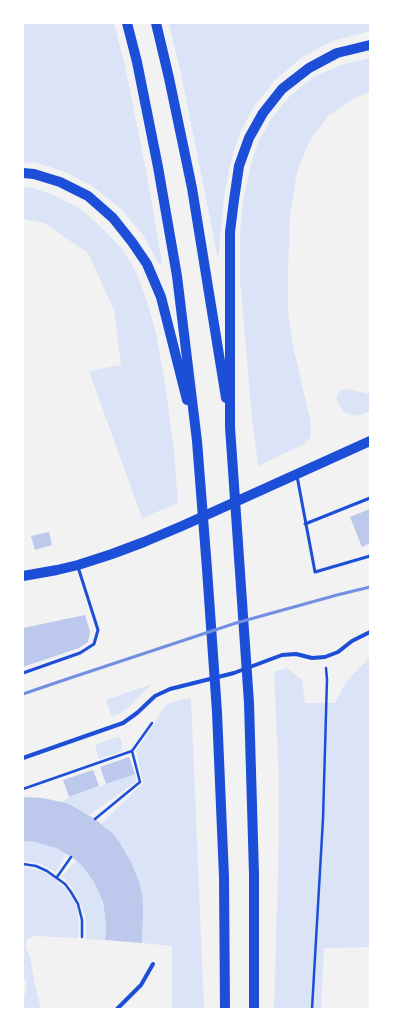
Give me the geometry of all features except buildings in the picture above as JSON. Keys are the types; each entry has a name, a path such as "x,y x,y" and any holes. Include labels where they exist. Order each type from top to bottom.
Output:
{"main road":[{"path":"127,23 137,62 158,167 177,276 197,441 217,712 224,877 225,1009"},
{"path":"156,23 170,78 192,188 230,427"},
{"path":"254,1009 254,874 249,703 230,427 230,232 239,166 249,138 263,113 282,89 308,68 337,53 370,45"},
{"path":"23,173 34,174 60,182 88,196 113,218 136,247 147,264 161,297 197,441"},
{"path":"23,576 78,565 144,542 370,441"}],"street":[{"path":"23,758 123,722 137,713 155,696 170,689 234,673 282,655 296,654 312,658 325,657 338,652 352,641 370,632"},
{"path":"117,1009 141,985 153,964"}],"lane":[{"path":"296,474 315,572 370,556"},
{"path":"305,524 370,498"},
{"path":"23,673 80,653 94,644 98,630 78,565"}],"path":[{"path":"312,1009 323,818 327,679 325,657"},
{"path":"23,789 132,751 152,723"},
{"path":"96,819 140,782 132,751"},
{"path":"57,877 71,857"},
{"path":"23,864 36,866 47,871 65,884 78,904 82,920 82,937"}],"shaded area":[{"path":"23,23 114,23 125,66 146,171 162,262 161,264 159,264 143,235 121,209 92,186 63,171 36,163 23,162"},
{"path":"169,23 370,23 370,31 332,41 301,58 274,81 253,108 239,135 230,165 224,198 218,259 181,74"},
{"path":"370,58 370,92 358,96 329,115 309,142 297,172 290,216 288,311 293,346 310,419 310,438 304,444 258,466 252,418 240,281 240,232 243,201 250,168 258,142 271,119 289,97 313,77 341,65"},
{"path":"23,187 33,188 56,196 79,208 103,229 123,250 137,274 147,301 156,334 165,383 174,451 178,503 142,518 89,371 121,365 114,310 88,253 44,223 23,219"},
{"path":"345,389 370,394 370,411 356,416 345,413 339,405 336,397 339,391"},
{"path":"370,657 370,947 324,948 321,1009 274,1009 279,784 274,672 287,668 302,680 305,703 335,703 346,682"},
{"path":"152,684 131,705 121,713 112,717 106,700"},
{"path":"191,698 204,1009 172,1009 172,946 142,943 143,904 139,881 131,862 120,843 113,834 101,824 143,783 136,751 163,708 168,703"},
{"path":"118,737 121,739 122,751 99,759 95,745"},
{"path":"135,774 137,781 89,815 71,805 62,802 69,797"},
{"path":"23,841 47,845 66,854 56,872 40,864 23,861"},
{"path":"76,860 94,882 103,902 106,928 105,940 86,939 86,919 79,900 72,887 62,877"},
{"path":"23,867 47,873 65,888 77,908 79,922 78,938 35,936 27,939 26,947 30,957 41,1009 23,1009 27,984 23,978"}],"railway":[{"path":"23,694 236,623 370,587"}]}
